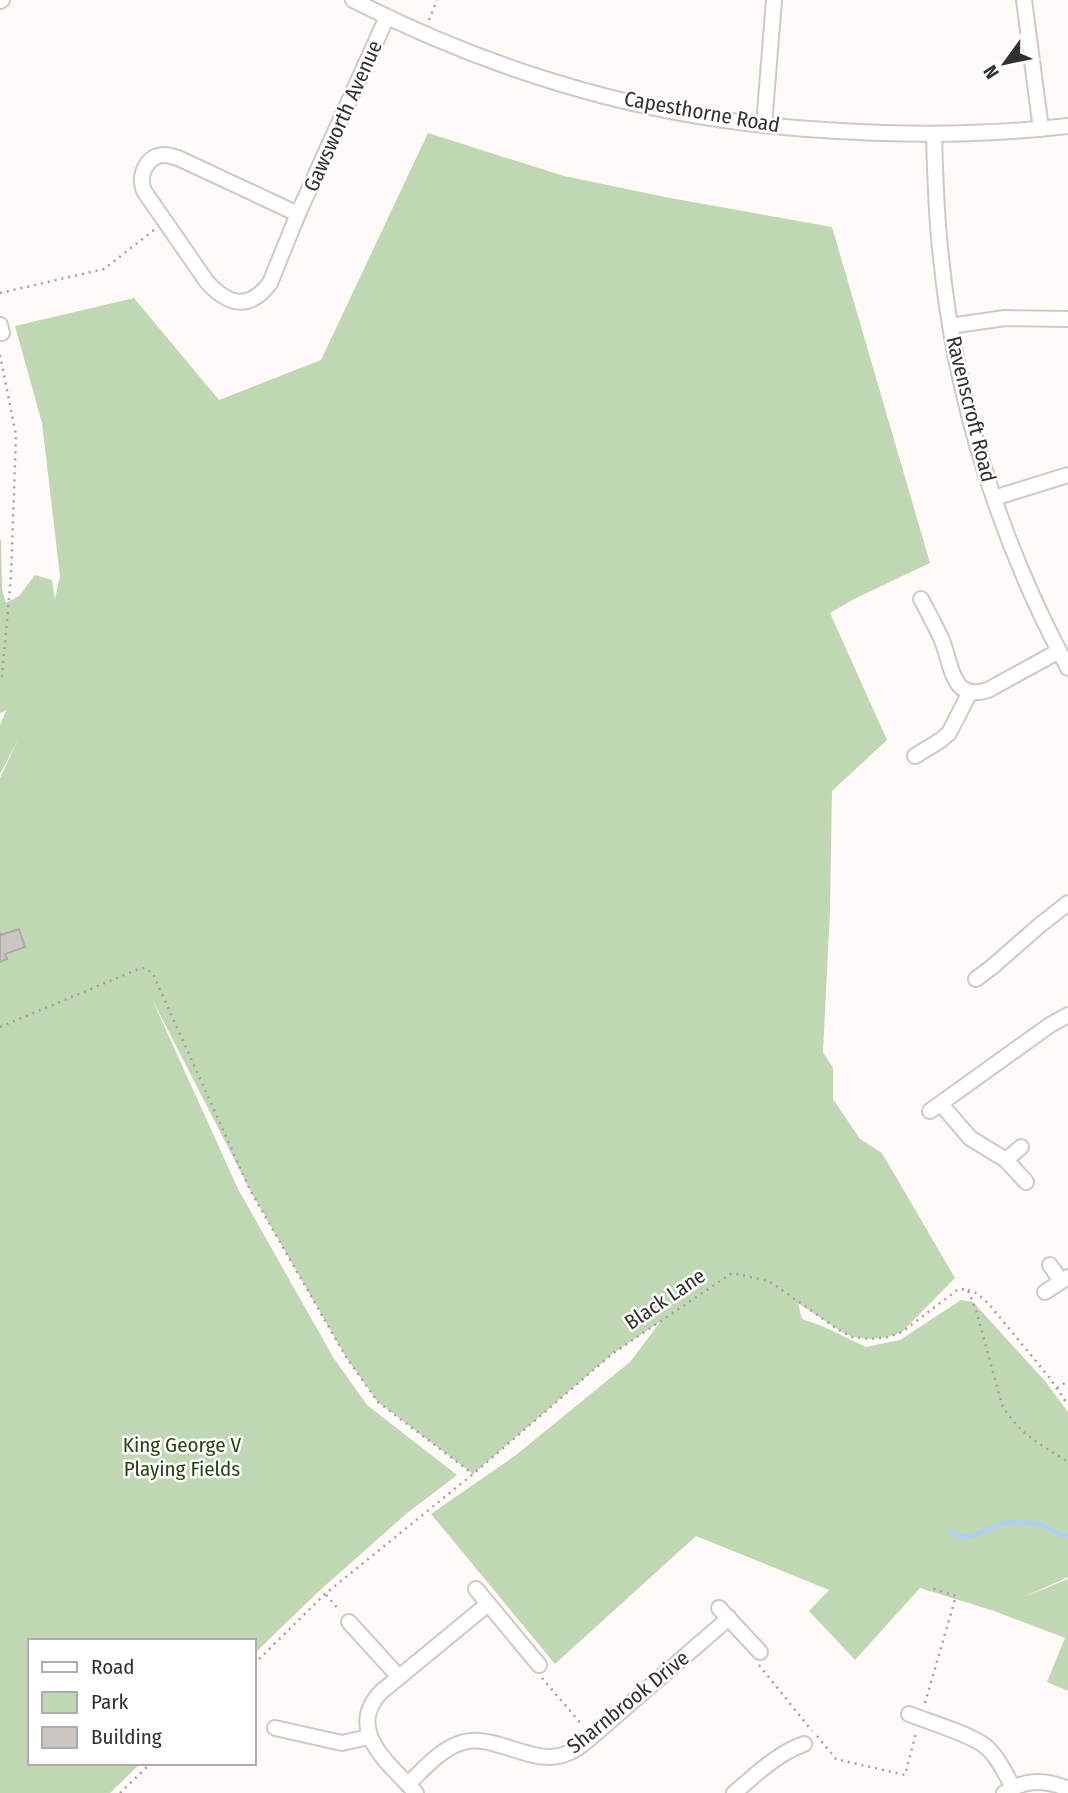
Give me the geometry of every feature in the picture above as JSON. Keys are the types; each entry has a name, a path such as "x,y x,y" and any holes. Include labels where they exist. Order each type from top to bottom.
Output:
{"street":[{"name":"Capesthorne Road","path":"353,0 423,33 506,66 603,95 722,120 851,132 934,134 1041,129 1068,125"},
{"path":"764,125 774,0"},
{"path":"1024,0 1041,129"},
{"name":"Gawsworth Avenue","path":"299,214 165,155 152,160 140,178 144,191 165,222 207,282 223,297 240,302 264,291 270,283 387,17"},
{"name":"Ravenscroft Road","path":"934,134 938,231 950,326 969,416 1012,548 1068,668"},
{"path":"950,326 1005,318 1068,319"},
{"path":"994,498 1068,475"},
{"path":"921,599 941,638 956,680 962,688 970,692 988,690 1059,651"},
{"path":"915,756 949,733 970,692"},
{"path":"976,979 1068,903"},
{"path":"1026,1182 1006,1160 970,1139 935,1108 1068,1015"},
{"path":"1006,1160 1021,1147"},
{"path":"1045,1292 1065,1279 1051,1265"},
{"path":"476,1590 539,1665"},
{"path":"412,1788 377,1751 369,1737 367,1719 372,1702 488,1604"},
{"name":"Sharnbrook Drive","path":"412,1788 438,1756 464,1742 485,1741 557,1758 575,1750 724,1613 760,1652"},
{"path":"349,1622 399,1677"},
{"path":"915,1716 987,1747 994,1755 1009,1790 1029,1781 1048,1782 1068,1789"},
{"path":"275,1728 342,1743 369,1737"},
{"path":"734,1793 778,1756 804,1744"}],"path":[{"path":"423,33 437,0"},
{"path":"0,293 104,269 165,222"},
{"path":"0,355 16,435 11,576 0,680"},
{"path":"0,1027 136,970 145,968 153,974 250,1189 346,1356 378,1402 472,1474"},
{"name":"Black Lane","path":"256,1662 325,1594 472,1474 612,1353 732,1273 769,1282 839,1330 852,1337 871,1339 902,1332 956,1291 968,1290"},
{"path":"968,1290 988,1303 1068,1405"},
{"path":"968,1290 1002,1405 1010,1418 1029,1437 1068,1462"},
{"path":"1057,1388 1068,1381"},
{"path":"760,1652 758,1663 836,1759 905,1775 915,1716 956,1595 931,1588"},
{"path":"325,1594 349,1622"},
{"path":"539,1665 540,1676 592,1737"},
{"path":"120,1793 149,1765"}],"green space":[{"name":"King George V Playing Fields","path":"428,133 564,176 832,227 930,563 830,613 887,740 832,791 830,910 823,1052 833,1068 833,1099 860,1139 882,1153 955,1278 902,1332 888,1337 852,1337 798,1303 802,1319 866,1347 900,1340 961,1300 973,1302 1045,1381 1068,1412 1068,1577 1024,1597 1068,1579 1068,1691 1047,1682 1065,1638 994,1611 920,1588 855,1660 809,1611 829,1590 696,1536 555,1664 431,1514 516,1455 630,1362 661,1321 612,1354 473,1474 378,1402 346,1357 250,1190 152,999 238,1189 333,1357 367,1405 457,1475 406,1514 318,1592 256,1652 256,1639 28,1639 28,1765 139,1765 110,1793 0,1793 0,778 18,740 0,774 0,725 6,711 0,713 0,540 2,589 6,603 19,596 35,575 52,580 55,599 60,576 42,423 15,326 134,298 219,400 321,360"}],"building":[{"path":"19,929 25,947 5,954 7,959 0,962 0,933 1,935"}],"waterway":[{"path":"952,1533 966,1537 1005,1523 1023,1522 1042,1525 1068,1537"}]}
